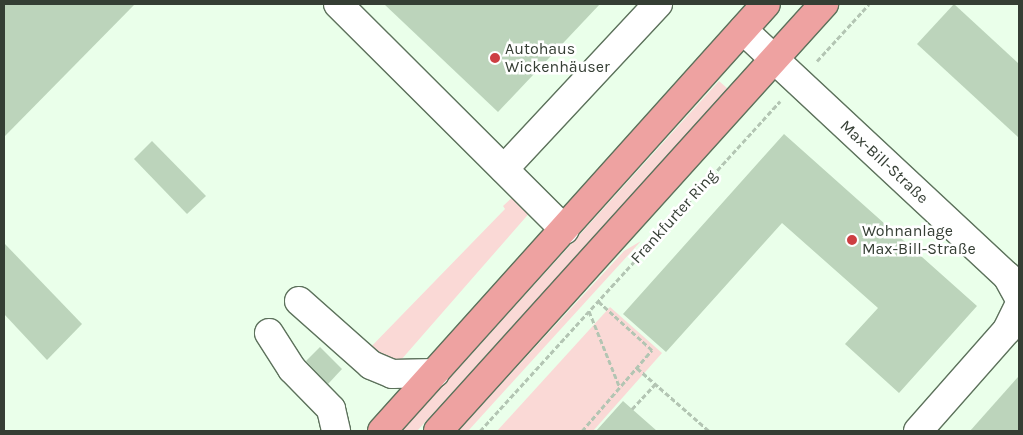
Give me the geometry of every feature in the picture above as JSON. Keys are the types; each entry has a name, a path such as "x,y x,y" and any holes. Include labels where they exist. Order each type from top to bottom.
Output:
{"main road":[{"path":"382,431 565,230 766,4"},
{"name":"Frankfurter Ring","path":"438,431 824,4"}],"street":[{"path":"338,4 565,230"},
{"path":"504,168 658,4"},
{"name":"Max-Bill-Straße","path":"743,30 1018,294 1007,330 918,431"},
{"path":"299,301 371,366 392,374 435,373"},
{"path":"269,333 292,370 331,409 336,431"}],"path":[{"name":"Frankfurter Ring","path":"480,431 869,4"},
{"path":"582,431 652,350 598,301"},
{"path":"589,311 620,388"},
{"path":"637,368 709,431"},
{"path":"632,409 655,384"}],"shaded area":[{"path":"719,81 728,89 417,431 402,431"},
{"path":"517,193 532,210 394,368 364,354 505,209 503,206"},
{"path":"641,241 468,431 458,431 624,251"},
{"path":"610,307 662,353 593,431 497,431"}],"building":[{"path":"4,4 135,4 4,137"},
{"name":"Autohaus Wickenhäuser","path":"384,4 600,4 498,112"},
{"path":"954,4 1019,64 1019,138 917,44"},
{"name":"Wohnanlage Max-Bill-Straße","path":"784,134 977,306 899,393 845,344 878,308 782,223 666,352 623,314"},
{"path":"152,141 206,196 187,214 134,159"},
{"path":"4,243 82,324 47,360 4,314"},
{"path":"320,347 342,369 328,384 306,361"},
{"path":"1019,376 1019,431 970,431"},
{"path":"623,401 632,409 657,431 596,431"}],"place":[{"name":"Autohaus Wickenhäuser","path":"495,58"},
{"name":"Wohnanlage Max-Bill-Straße","path":"852,240"}]}
